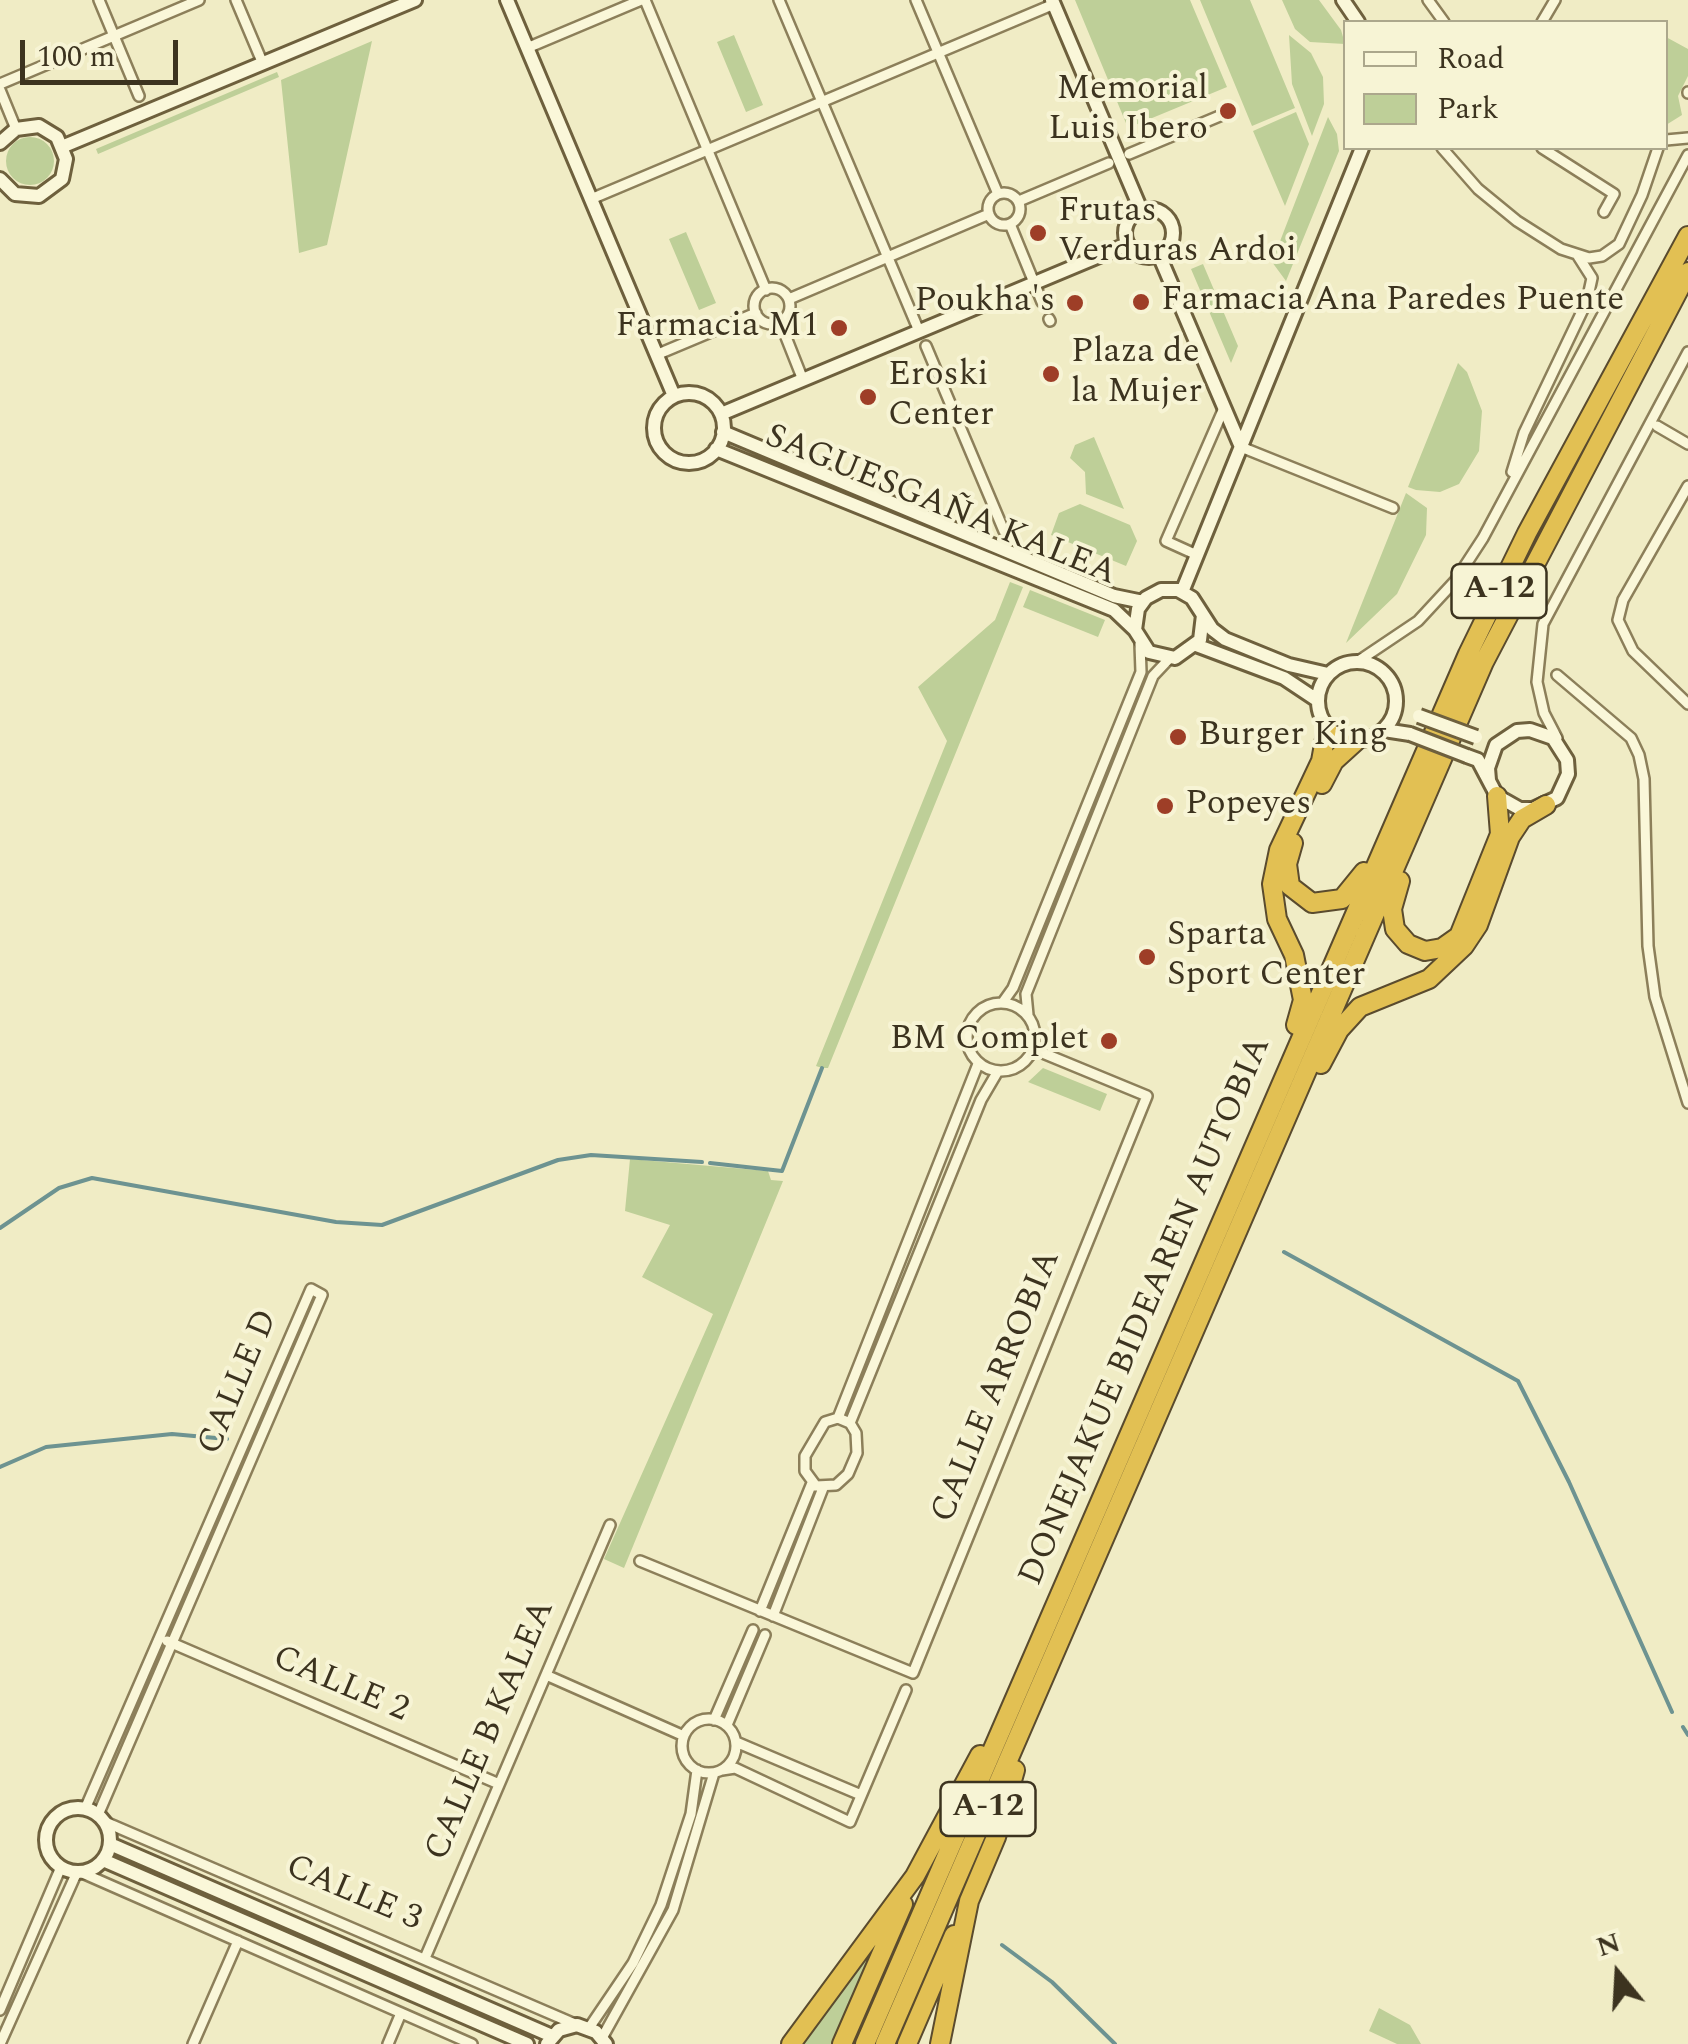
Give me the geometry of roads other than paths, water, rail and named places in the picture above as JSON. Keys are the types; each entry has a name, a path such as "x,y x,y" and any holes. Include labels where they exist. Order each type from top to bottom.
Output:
{"highway":[{"name":"DONEJAKUE BIDEAREN AUTOBIA","path":"865,2044 1415,774 1527,534 1688,236"},
{"name":"DONEJAKUE BIDEAREN AUTOBIA","path":"886,2044 1484,662 1688,272"},
{"path":"1247,1159 1303,1000 1294,955 1277,919 1274,867 1321,761 1327,728"},
{"path":"1356,740 1334,762 1294,840 1286,864 1290,886 1302,899 1327,904 1342,899 1357,886 1391,809 1415,774"},
{"path":"1421,809 1392,909 1395,929 1408,944 1425,950 1442,948 1459,936 1500,834 1493,788"},
{"path":"1274,1147 1300,1108 1339,1030 1360,1007 1429,979 1464,946 1478,925 1510,837 1522,820 1546,806"},
{"path":"906,2044 996,1837 1016,1764 1087,1597 1089,1574"},
{"path":"842,2044 947,1810 1020,1685"},
{"path":"792,2044 915,1876"},
{"path":"940,2044 969,1901"}],"street":[{"path":"99,0 139,96"},
{"path":"16,128 0,87 198,0"},
{"path":"236,0 263,64"},
{"path":"64,146 415,0"},
{"path":"506,0 674,396"},
{"path":"527,48 643,0 766,290"},
{"path":"780,0 919,331"},
{"path":"916,0 998,194"},
{"path":"590,199 1053,2 1141,210"},
{"path":"1129,154 1222,114"},
{"path":"0,143 16,128 38,126 53,133 64,146 65,170 48,192 22,196 0,179"},
{"path":"1182,592 1361,150"},
{"path":"1444,150 1478,189 1517,221 1578,256 1592,278 1587,301 1519,445 1510,483"},
{"path":"1545,150 1614,194 1604,212"},
{"path":"1578,256 1602,256 1619,244 1642,196 1657,150"},
{"path":"1168,659 1153,676 1026,994 1028,1015 1034,1025 1034,1049 1019,1066 998,1072 978,1064 966,1044 970,1022 983,1007 1003,1002 1013,988 1141,672 1135,630 1142,602 1161,590 1182,592 1225,639 1290,666 1328,674 1357,662 1418,620 1447,590 1482,538 1688,155"},
{"path":"1018,201 1109,163"},
{"path":"1007,193 1018,201 1020,212 1010,224 999,224 989,214 989,204 998,194 1007,193"},
{"path":"1141,210 1160,211 1172,224 1172,242 1159,256 1142,256 1128,244 1127,224 1141,210"},
{"path":"789,300 989,214"},
{"path":"1010,224 1042,302"},
{"path":"721,414 1128,244"},
{"path":"1159,256 1241,447 1394,508"},
{"path":"766,290 782,291 789,300 790,310 780,322 768,324 756,313 755,302 766,290"},
{"path":"656,355 756,313"},
{"path":"780,322 803,380"},
{"path":"926,346 1004,531"},
{"path":"1196,645 1284,678 1317,700 1327,728 1356,740 1384,730 1410,734 1478,760 1493,788 1520,809 1546,806 1557,798 1568,774 1562,748 1539,697 1537,662 1542,624 1688,352"},
{"path":"674,396 703,396 721,414 723,432 716,449 704,459 685,462 662,451 656,441 654,422 661,406 674,396"},
{"path":"1197,555 1166,541 1224,408"},
{"path":"1656,426 1688,444"},
{"name":"SAGUESGAÑA KALEA","path":"723,432 1114,596 1142,602"},
{"name":"SAGUESGAÑA KALEA","path":"716,449 1114,610 1135,630"},
{"path":"1688,486 1623,600 1618,620 1633,651 1688,704"},
{"path":"1140,644 1156,656 1181,656 1196,645 1202,634 1203,615"},
{"path":"1357,662 1387,675 1396,696 1396,708 1384,730"},
{"path":"1317,700 1328,674"},
{"path":"1557,675 1631,738 1639,755 1644,779 1648,946 1655,997 1688,1103"},
{"path":"1396,696 1419,716 1496,745"},
{"path":"1493,788 1488,768 1496,745 1518,731 1530,730 1554,738 1562,748"},
{"path":"1003,1002 1028,1015"},
{"name":"CALLE ARROBIA","path":"640,1562 912,1673 1147,1096 1034,1049"},
{"path":"838,1418 978,1064"},
{"path":"850,1424 838,1418 825,1422 809,1442 804,1464 812,1483 823,1488 836,1484 853,1464 857,1443 850,1424 981,1100 998,1072"},
{"name":"CALLE D","path":"310,1290 322,1295 96,1815 160,1638 310,1290"},
{"path":"760,1611 812,1483"},
{"path":"773,1616 823,1488"},
{"name":"CALLE B KALEA","path":"425,1958 610,1525"},
{"path":"714,1720 753,1630"},
{"path":"726,1725 765,1635"},
{"name":"CALLE 2","path":"160,1638 499,1784"},
{"path":"546,1676 684,1736"},
{"path":"861,1795 736,1742 726,1725 714,1720 696,1723 684,1736 686,1759 697,1770 735,1768 850,1822 906,1690"},
{"path":"583,2026 604,2041 673,1910 718,1771 734,1758 736,1742"},
{"path":"549,2040 583,2026 633,1963 661,1904 690,1814 697,1770"},
{"path":"0,2044 78,1872 104,1860 110,1844 96,1815 66,1810 47,1831 47,1848 60,1868 78,1872 472,2044"},
{"name":"CALLE 3","path":"96,1815 583,2026"},
{"name":"CALLE 3","path":"110,1844 549,2040"},
{"name":"CALLE 3","path":"104,1860 527,2044"},
{"path":"0,2010 60,1868"},
{"path":"194,2044 238,1941"},
{"path":"388,2044 402,2013"}],"waterway":[{"path":"710,1163 782,1171 822,1068"},
{"path":"0,1228 59,1188 92,1178 336,1222 382,1225 558,1160 591,1155 702,1162"},
{"path":"1284,1252 1518,1381 1569,1482 1672,1712"},
{"path":"0,1467 46,1447 172,1434 227,1439"},
{"path":"1683,1727 1688,1735"},
{"path":"1002,1945 1052,1982 1115,2044"}],"place":[{"name":"Memorial Luis Ibero","path":"1228,111"},
{"name":"Frutas Verduras Ardoi","path":"1038,233"},
{"name":"Farmacia Ana Paredes Puente","path":"1141,302"},
{"name":"Poukha's","path":"1075,303"},
{"name":"Farmacia M1","path":"839,328"},
{"name":"Plaza de la Mujer","path":"1051,374"},
{"name":"Eroski Center","path":"868,397"},
{"name":"Burger King","path":"1178,737"},
{"name":"Popeyes","path":"1165,806"},
{"name":"Sparta Sport Center","path":"1147,957"},
{"name":"BM Complet","path":"1109,1041"}]}
